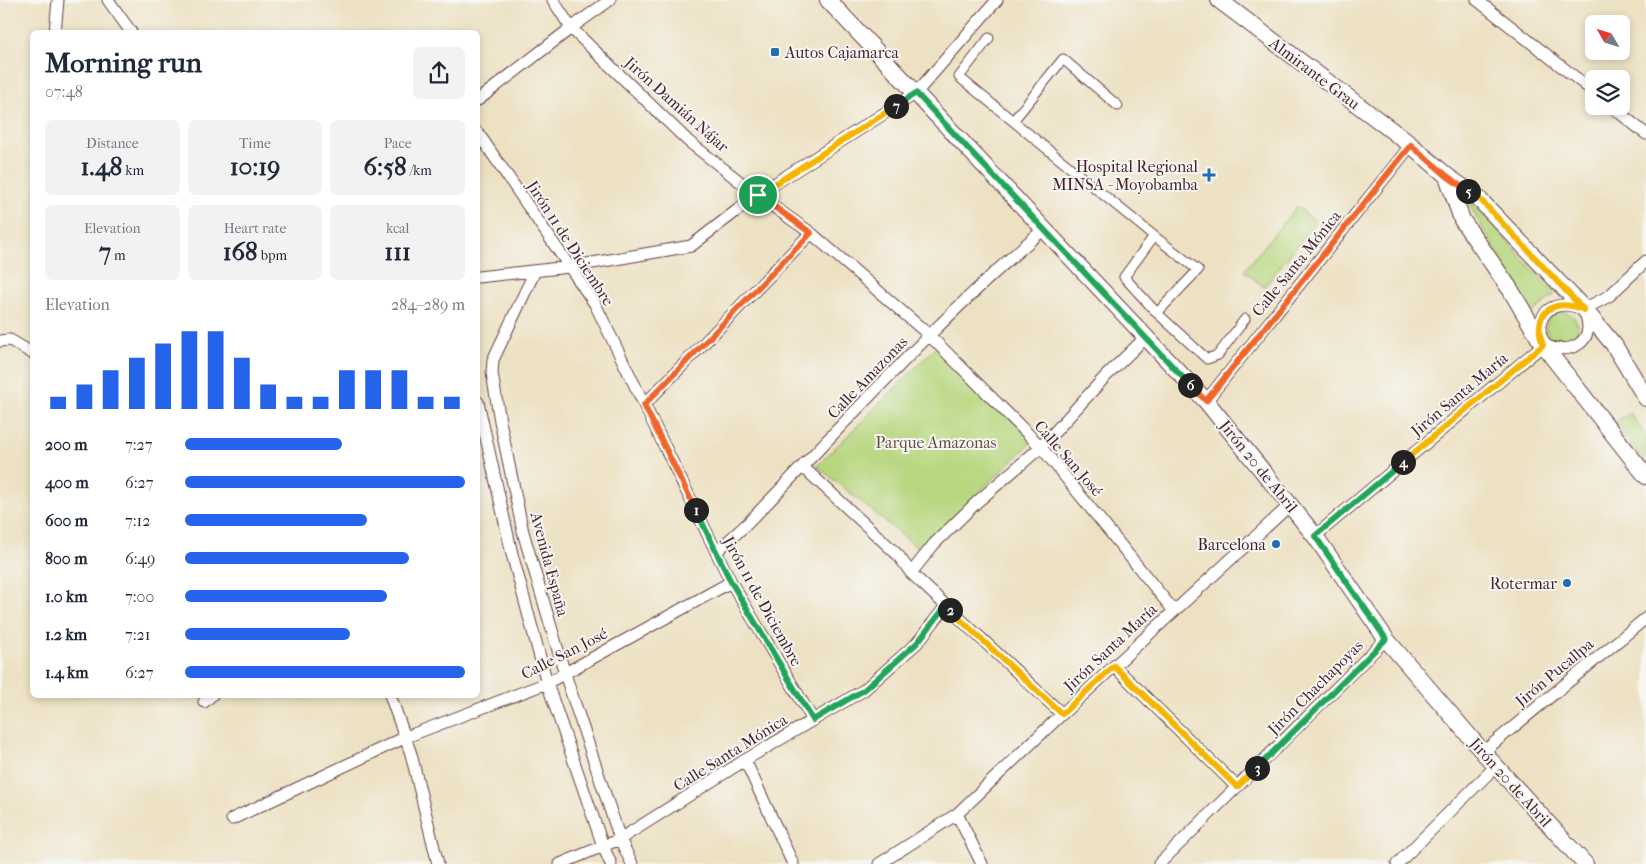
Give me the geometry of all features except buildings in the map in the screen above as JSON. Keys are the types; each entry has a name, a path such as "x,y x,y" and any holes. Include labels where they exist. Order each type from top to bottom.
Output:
{"main road":[{"name":"Jirón 20 de Abril","path":"828,0 1206,401 1315,536 1386,639 1483,752 1585,864"},
{"name":"Almirante Grau","path":"1219,0 1411,145 1447,176 1477,196 1584,310 1614,345 1646,398"},
{"path":"1447,176 1462,220 1510,289 1543,345 1646,476"}],"street":[{"path":"55,30 58,0"},
{"path":"108,0 130,30"},
{"name":"Jirón Damián Nájar","path":"553,0 571,28 688,141 811,233 929,335"},
{"path":"480,98 610,0"},
{"path":"480,277 569,267 691,246 758,195 916,93 997,0"},
{"path":"1477,0 1585,85"},
{"path":"988,38 959,77 1198,270 1157,313"},
{"path":"1013,121 1063,59 1118,106"},
{"path":"1622,115 1646,134"},
{"name":"Jirón 11 de Diciembre","path":"480,136 594,304 731,582 813,720"},
{"name":"Calle Santa Mónica","path":"1206,401 1411,145"},
{"name":"Calle Amazonas","path":"716,552 748,523 803,467 929,335 1044,229"},
{"path":"644,405 811,233"},
{"path":"1154,236 1124,276 1157,313 1207,359 1218,355 1245,318"},
{"path":"1584,310 1609,296 1646,261"},
{"name":"Avenida España","path":"535,270 493,360 492,373 520,520 564,674 620,839 632,864"},
{"path":"1563,304 1584,310 1588,334 1576,347 1567,349 1543,345 1540,332 1544,313 1563,304"},
{"name":"Calle San José","path":"929,335 1041,447 1174,611"},
{"path":"911,573 934,544 977,502 1041,447 1104,378 1145,338"},
{"path":"0,341 10,340 30,352"},
{"name":"Jirón Santa María","path":"1315,536 1543,345"},
{"name":"Avenida España","path":"480,411 504,524 547,684 603,846 611,864"},
{"path":"803,467 898,555 911,573 1062,714"},
{"name":"Jirón Santa María","path":"879,864 957,814 1062,714 1290,506"},
{"path":"504,524 520,520"},
{"name":"Calle San José","path":"232,819 406,737 547,684 731,582"},
{"name":"Calle Santa Mónica","path":"560,864 620,839 745,760 864,690 917,643 946,606"},
{"name":"Jirón Pucallpa","path":"1483,752 1646,618"},
{"name":"Jirón Chachapoyas","path":"1159,864 1386,639"},
{"path":"1114,666 1237,787"},
{"path":"391,698 411,754 438,864"},
{"path":"745,760 793,864"},
{"path":"1397,864 1496,766"},
{"path":"957,814 982,864"}],"green space":[{"path":"1471,201 1555,294 1532,313 1468,203"},
{"path":"1297,206 1316,222 1264,287 1244,271"},
{"path":"1562,312 1574,316 1578,328 1574,340 1562,344 1550,340 1546,328 1550,316"},
{"name":"Parque Amazonas","path":"937,346 1033,441 919,549 817,466"},
{"path":"1630,413 1646,437 1646,463 1614,423"}],"place":[{"name":"Autos Cajamarca","path":"775,52"},
{"name":"Hospital Regional MINSA - Moyobamba","path":"1209,175"},
{"name":"Barcelona","path":"1276,544"},
{"name":"Rotermar","path":"1567,583"}],"route":[{"path":"916,93 1206,401 1361,210 1411,145 1447,176 1477,196 1584,310 1563,304 1544,313 1540,326 1543,345 1315,536 1386,639 1237,787 1114,666 1062,714 946,606 917,643 864,690 813,720 731,582 644,405 811,233 758,195 916,93"}]}
